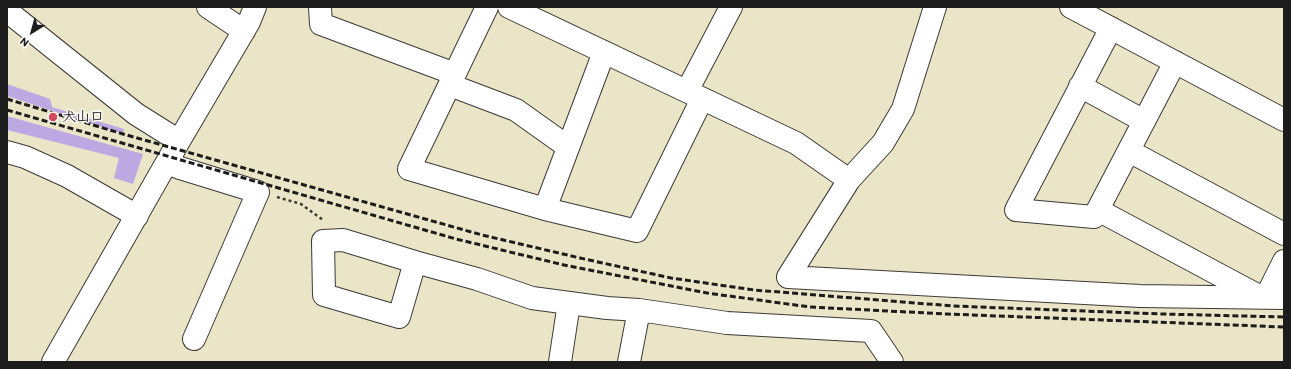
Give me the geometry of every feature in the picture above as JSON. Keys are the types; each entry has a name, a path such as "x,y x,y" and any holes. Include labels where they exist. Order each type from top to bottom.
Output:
{"street":[{"path":"208,7 244,31"},
{"path":"54,362 179,141 250,22 255,7"},
{"path":"320,7 321,24 452,79 516,110 568,147"},
{"path":"487,7 409,169 545,208 637,231 731,7"},
{"path":"509,7 796,143 849,180"},
{"path":"935,7 903,109 883,143 849,180 788,277 1140,296 1270,297"},
{"path":"1071,7 1284,120"},
{"path":"7,11 136,114 179,141"},
{"path":"1110,28 1016,210 1094,217 1175,62"},
{"path":"545,208 604,52"},
{"path":"1080,86 1144,121"},
{"path":"1129,151 1284,234"},
{"path":"7,152 24,156 67,176 137,216"},
{"path":"167,163 258,192 194,339"},
{"path":"1098,210 1270,297"},
{"path":"415,262 399,318 324,295 323,240 343,240 477,279 532,298 639,310 727,323 871,331 892,362"},
{"path":"1270,297 1284,261"},
{"path":"560,362 569,303"},
{"path":"629,362 639,310"}],"path":[{"path":"258,192 301,204 325,222"}],"building":[{"path":"7,84 50,99 52,107 124,129 123,134 7,96"},
{"path":"7,116 143,154 133,184 114,178 119,158 7,130"}],"railway":[{"path":"7,99 123,134 482,235 671,278 754,290 953,306 1284,317"},
{"path":"7,110 456,239 564,265 707,293 810,307 947,314 1284,327"}],"place":[{"name":"犬山口","path":"53,117"}]}
